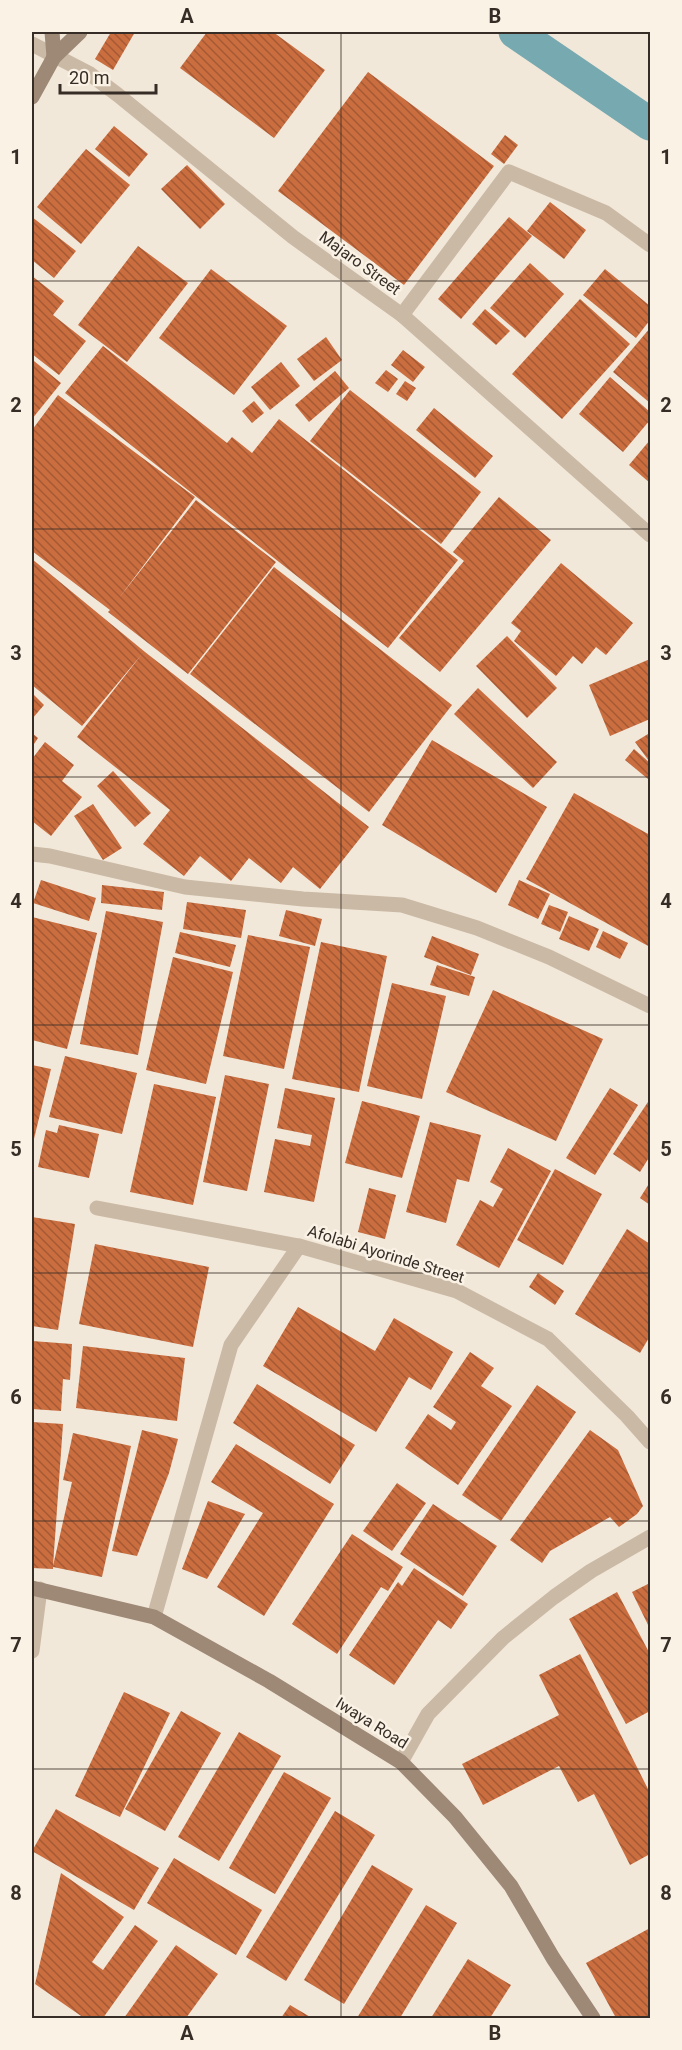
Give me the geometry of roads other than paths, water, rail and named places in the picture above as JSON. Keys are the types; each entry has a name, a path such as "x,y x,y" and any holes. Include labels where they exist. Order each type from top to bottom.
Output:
{"street":[{"path":"52,32 54,57"},
{"path":"32,97 54,57 80,32"},
{"name":"Majaro Street","path":"32,44 90,75 109,88 293,237 402,315 651,535"},
{"path":"402,315 509,172 606,213 651,245"},
{"path":"32,854 50,856 185,887 303,899 402,905 477,928 549,957 651,1006"},
{"name":"Afolabi Ayorinde Street","path":"97,1208 299,1246 457,1291 548,1339 651,1442"},
{"path":"154,1617 231,1345 299,1246"},
{"path":"400,1762 428,1714 503,1638 591,1571 651,1537"},
{"path":"32,1651 35,1589"},
{"name":"Iwaya Road","path":"35,1589 154,1617 269,1681 400,1762 455,1817 511,1886 553,1958 593,2019"}],"waterway":[{"path":"515,32 650,124"}]}
